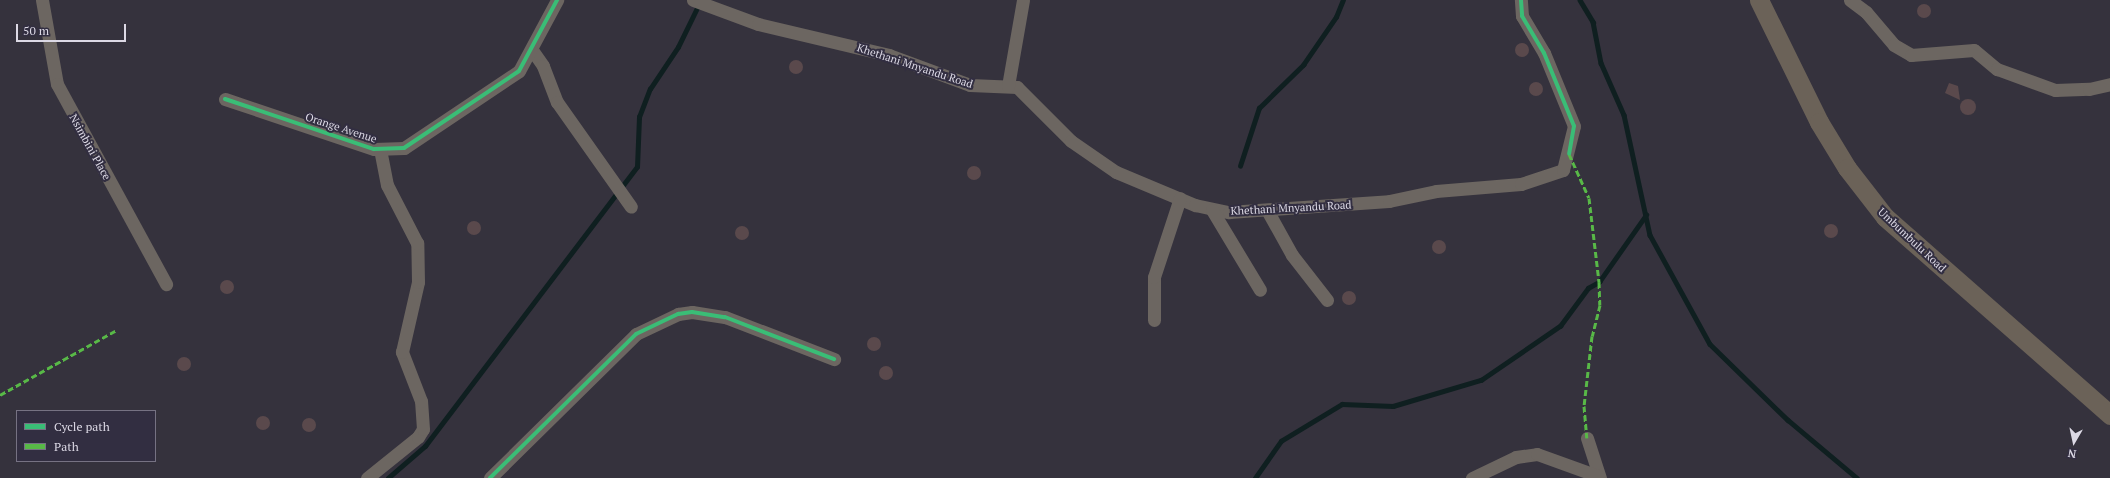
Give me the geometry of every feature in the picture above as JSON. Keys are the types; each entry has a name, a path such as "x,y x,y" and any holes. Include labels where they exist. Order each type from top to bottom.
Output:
{"main road":[{"name":"Umbumbulu Road","path":"1759,0 1819,122 1847,168 1885,217 2110,415"}],"street":[{"name":"Nsimbini Place","path":"42,0 57,84 166,284"},
{"name":"Orange Avenue","path":"225,99 380,150 395,150 413,144 510,79 532,50 557,0"},
{"name":"Khethani Mnyandu Road","path":"693,0 758,24 889,55 970,85 1008,86 1027,93 1071,141 1100,163 1180,198 1212,210 1267,210 1350,205 1436,191 1521,184 1544,179 1563,170 1574,126 1544,53 1522,16 1521,0"},
{"path":"1008,86 1023,0"},
{"path":"1850,0 1866,12 1894,45 1911,56 1974,50 1997,69 2055,90 2089,89 2110,84"},
{"path":"532,50 543,66 557,102 631,207"},
{"path":"367,478 418,437 423,429 421,401 402,352 418,282 417,243 387,185 380,150"},
{"path":"1154,320 1154,277 1180,198"},
{"path":"1212,210 1260,290"},
{"path":"1267,210 1292,255 1328,300"},
{"path":"490,478 636,334 678,314 724,317 834,358"},
{"path":"1587,438 1599,477"},
{"path":"1472,478 1516,457 1537,454 1599,477"}],"building":[{"path":"1921,4 1927,4 1931,8 1931,14 1927,18 1921,18 1917,14 1917,8"},
{"path":"1519,43 1525,43 1529,47 1529,53 1525,57 1519,57 1515,53 1515,47"},
{"path":"793,60 799,60 803,64 803,70 799,74 793,74 789,70 789,64"},
{"path":"1533,82 1539,82 1543,86 1543,92 1539,96 1533,96 1529,92 1529,86"},
{"path":"1949,83 1958,86 1960,100 1945,93"},
{"path":"1968,99 1975,104 1976,107 1971,114 1968,115 1961,110 1960,107 1965,100"},
{"path":"971,166 977,166 981,170 981,176 977,180 971,180 967,176 967,170"},
{"path":"471,221 477,221 481,225 481,231 477,235 471,235 467,231 467,225"},
{"path":"1828,224 1834,224 1838,228 1838,234 1834,238 1828,238 1824,234 1824,228"},
{"path":"739,226 745,226 749,230 749,236 745,240 739,240 735,236 735,230"},
{"path":"1436,240 1442,240 1446,244 1446,250 1442,254 1436,254 1432,250 1432,244"},
{"path":"224,280 230,280 234,284 234,290 230,294 224,294 220,290 220,284"},
{"path":"1346,291 1352,291 1356,295 1356,301 1352,305 1346,305 1342,301 1342,295"},
{"path":"871,337 877,337 881,341 881,347 877,351 871,351 867,347 867,341"},
{"path":"181,357 187,357 191,361 191,367 187,371 181,371 177,367 177,361"},
{"path":"883,366 889,366 893,370 893,376 889,380 883,380 879,376 879,370"},
{"path":"260,416 266,416 270,420 270,426 266,430 260,430 256,426 256,420"},
{"path":"306,418 312,418 316,422 316,428 312,432 306,432 302,428 302,422"}],"waterway":[{"path":"1240,166 1259,108 1303,65 1336,17 1343,0"},
{"path":"1580,0 1593,22 1601,63 1624,115 1650,235 1710,344 1788,420 1857,478"},
{"path":"388,478 425,446 637,167 639,117 650,89 678,47 699,4"},
{"path":"1255,478 1281,441 1342,404 1393,406 1481,380 1560,326 1588,288 1599,282 1646,215"}],"marked path":[{"path":"1569,154 1589,198 1599,282 1600,305 1592,336 1584,406 1587,438"},
{"path":"0,395 115,331"}],"cycle path":[{"path":"225,99 374,149 404,148 519,71 557,0"},
{"path":"1521,0 1522,16 1544,53 1574,126 1569,154"},
{"path":"490,478 636,334 678,314 692,312 725,317 834,359"}]}
